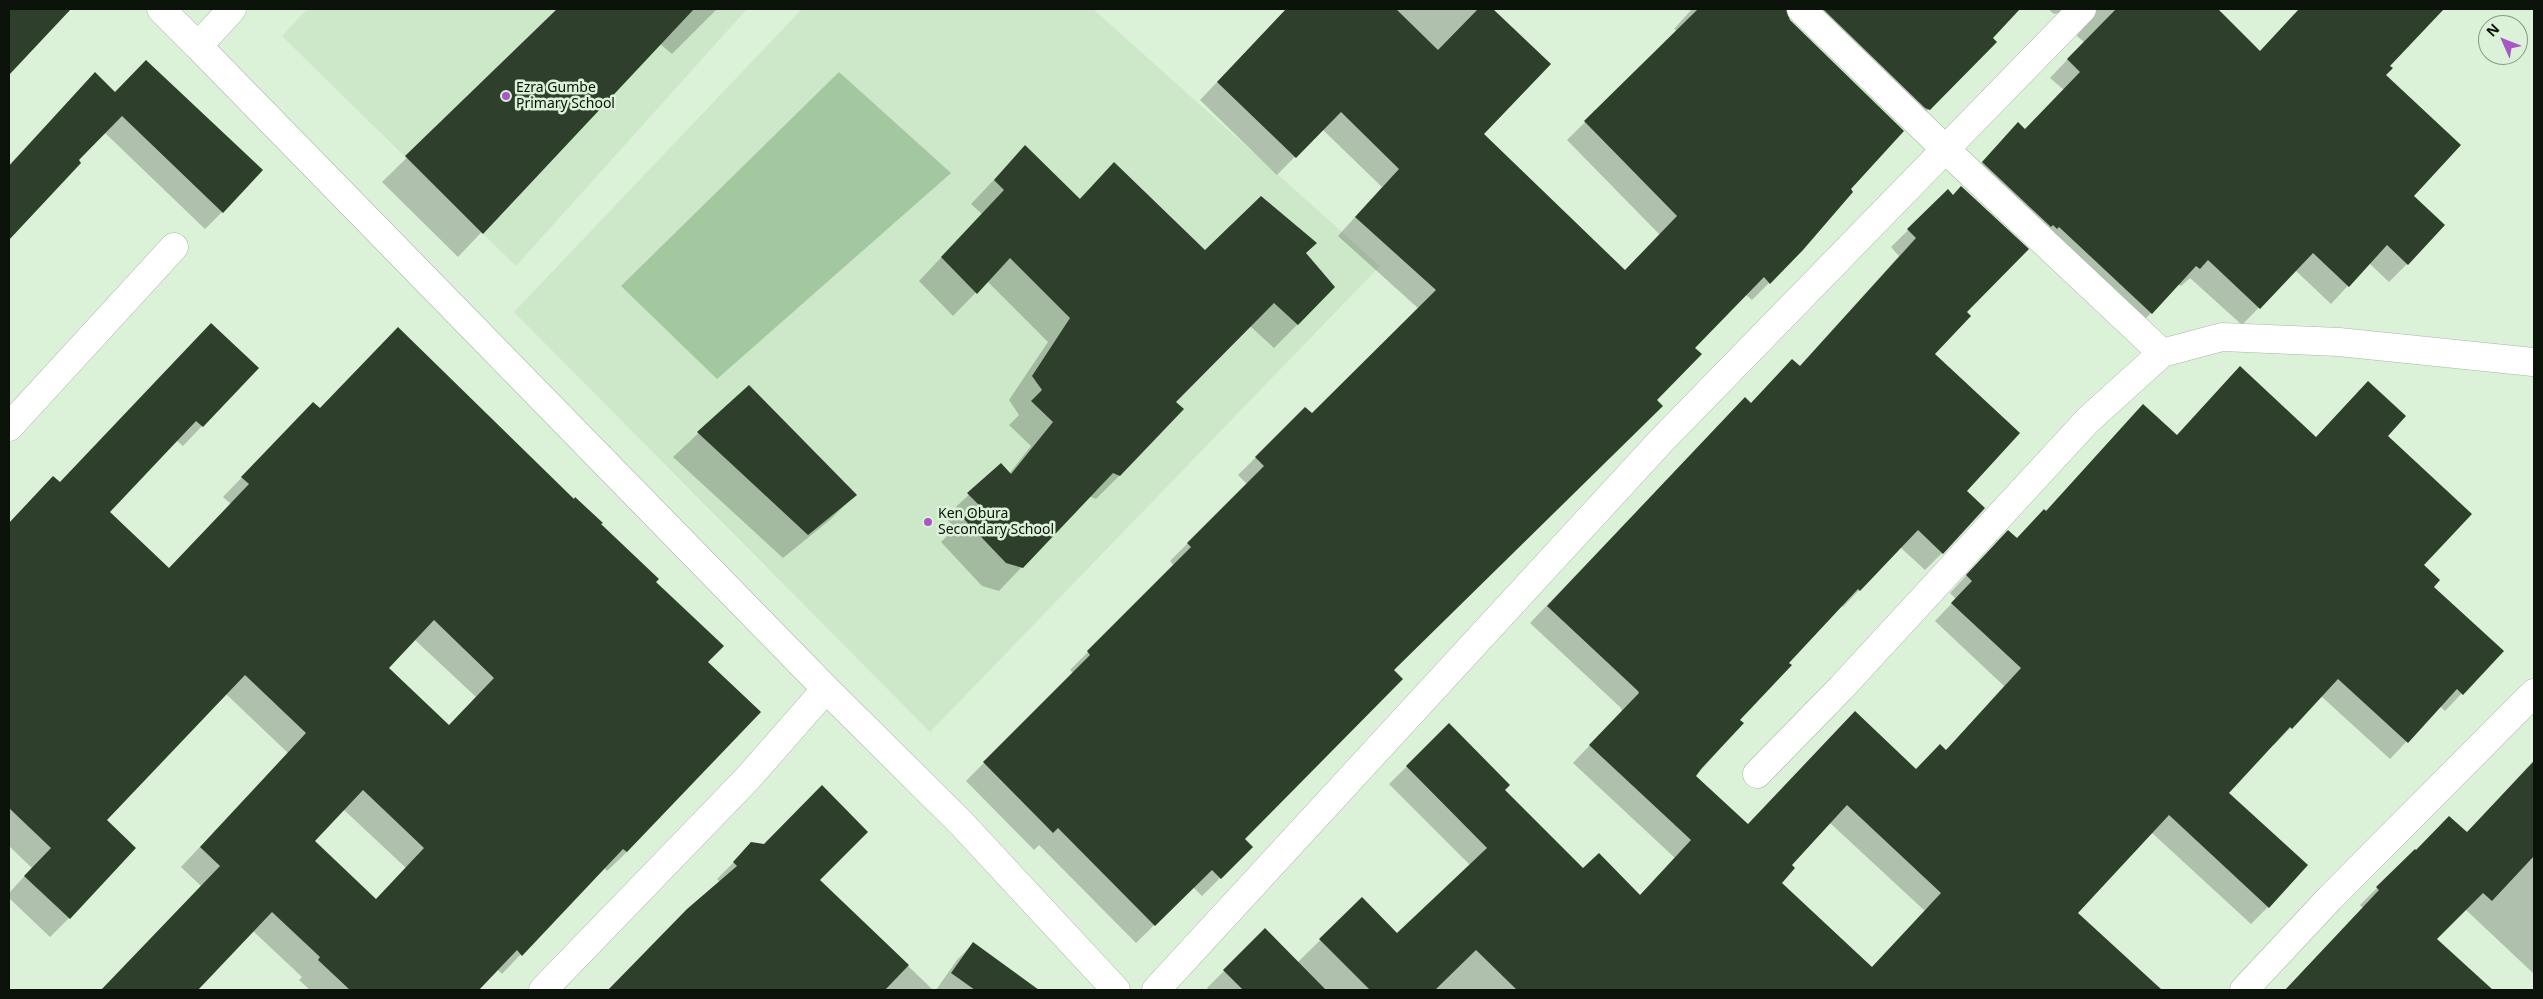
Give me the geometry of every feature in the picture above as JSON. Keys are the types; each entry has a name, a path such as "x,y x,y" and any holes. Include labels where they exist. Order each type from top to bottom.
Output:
{"street":[{"path":"161,9 826,689 962,824 1116,990"},
{"path":"198,46 232,9"},
{"path":"1801,9 1945,149 2162,353"},
{"path":"1156,990 1661,441 2082,9"},
{"path":"9,426 174,247"},
{"path":"1757,774 1841,688 2088,420 2162,353 2222,336 2339,342 2534,365"},
{"path":"543,990 748,778 826,689"},
{"path":"2244,990 2330,898 2534,693"}],"shaded area":[{"name":"Ezra Gumbe Primary School","path":"307,9 747,9 516,266 282,36"},
{"name":"Ken Obura Secondary School","path":"802,9 1093,9 1380,266 930,732 514,312"},
{"path":"839,72 951,173 717,379 621,286"}],"building":[{"path":"9,9 71,9 9,75"},
{"path":"557,9 694,9 483,234 405,156"},
{"path":"1286,9 1396,9 1438,50 1478,9 1493,9 1551,64 1484,134 1625,270 1677,216 1584,121 1698,9 1786,9 1790,20 1904,131 1851,189 1853,192 1803,250 1770,284 1764,277 1695,348 1702,354 1657,400 1663,406 1394,670 1403,679 1245,839 1253,847 1221,879 1212,870 1155,926 1058,828 1053,833 983,762 1090,655 1087,651 1191,547 1187,543 1264,466 1255,457 1305,407 1312,413 1436,290 1355,217 1399,169 1341,112 1296,158 1217,82"},
{"path":"1823,9 2020,9 1993,38 1997,42 1930,110 1925,108"},
{"path":"2116,9 2218,9 2260,51 2299,9 2444,9 2390,66 2393,68 2386,75 2461,145 2414,196 2445,225 2408,265 2387,245 2349,287 2313,253 2260,309 2208,260 2200,269 2196,266 2152,314 2059,227 2057,229 2053,225 2051,227 1982,162 2018,122 2025,129 2080,72 2067,59"},
{"path":"146,60 263,170 223,213 122,116 79,160 81,163 9,240 9,166 95,72 115,92"},
{"path":"1025,145 1080,199 1114,162 1205,250 1261,196 1317,243 1306,253 1335,287 1298,325 1274,303 1176,402 1184,409 1120,476 1113,473 1023,568 1006,563 963,518 979,505 967,493 1001,463 1011,474 1053,422 1031,401 1042,390 1032,376 1070,318 1010,258 977,294 941,257 1004,190 994,180"},
{"path":"1961,186 2029,249 1967,312 1971,316 1935,354 2020,433 1967,491 1985,508 1943,554 1918,530 1860,591 1858,589 1789,663 1792,665 1740,720 1744,723 1696,776 1748,824 1855,711 1916,769 1940,744 1946,750 2021,668 1951,603 1972,581 1966,575 2008,530 2017,538 2044,509 2046,511 2143,404 2177,435 2240,366 2316,437 2368,381 2406,416 2388,436 2472,514 2424,565 2440,580 2434,587 2504,651 2463,695 2457,689 2408,743 2338,679 2292,729 2290,727 2229,793 2308,865 2269,908 2169,815 2078,913 2162,990 1517,990 1476,950 1435,990 1370,990 1319,939 1362,897 1397,933 1487,848 1406,766 1449,723 1510,785 1505,790 1583,868 1599,853 1640,895 1691,840 1589,745 1639,693 1547,606 1745,397 1751,403 1792,359 1800,366 1916,238 1907,229 1948,189 1953,195","holes":["1847,805 1941,893 1872,967 1782,883 1795,868 1792,865"]},
{"path":"211,323 259,368 203,427 196,421 110,512 169,568 249,484 241,477 313,402 320,408 398,327 574,499 575,497 603,523 601,524 659,579 656,582 724,646 708,662 761,712 627,852 623,849 522,956 517,950 479,990 350,990 318,960 320,957 272,912 198,990 101,990 220,866 200,847 306,733 245,675 107,820 136,848 70,919 24,876 51,848 9,808 9,523 53,476 60,482","holes":["434,620 494,678 449,725 389,668","363,790 424,848 376,899 315,841"]},
{"path":"749,385 857,495 808,535 697,432"},
{"path":"2534,761 2534,856 2492,901 2483,893 2437,939 2493,990 2285,990 2379,890 2376,887 2449,816 2467,832"},
{"path":"822,785 868,832 820,880 909,965 885,990 608,990 687,909 737,866 733,862 751,842 764,844"},
{"path":"1265,928 1326,990 1243,990 1223,970"},
{"path":"973,942 1039,990 975,990 951,973"}],"place":[{"name":"Ezra Gumbe Primary School","path":"506,96"},
{"name":"Ken Obura Secondary School","path":"928,522"}]}
